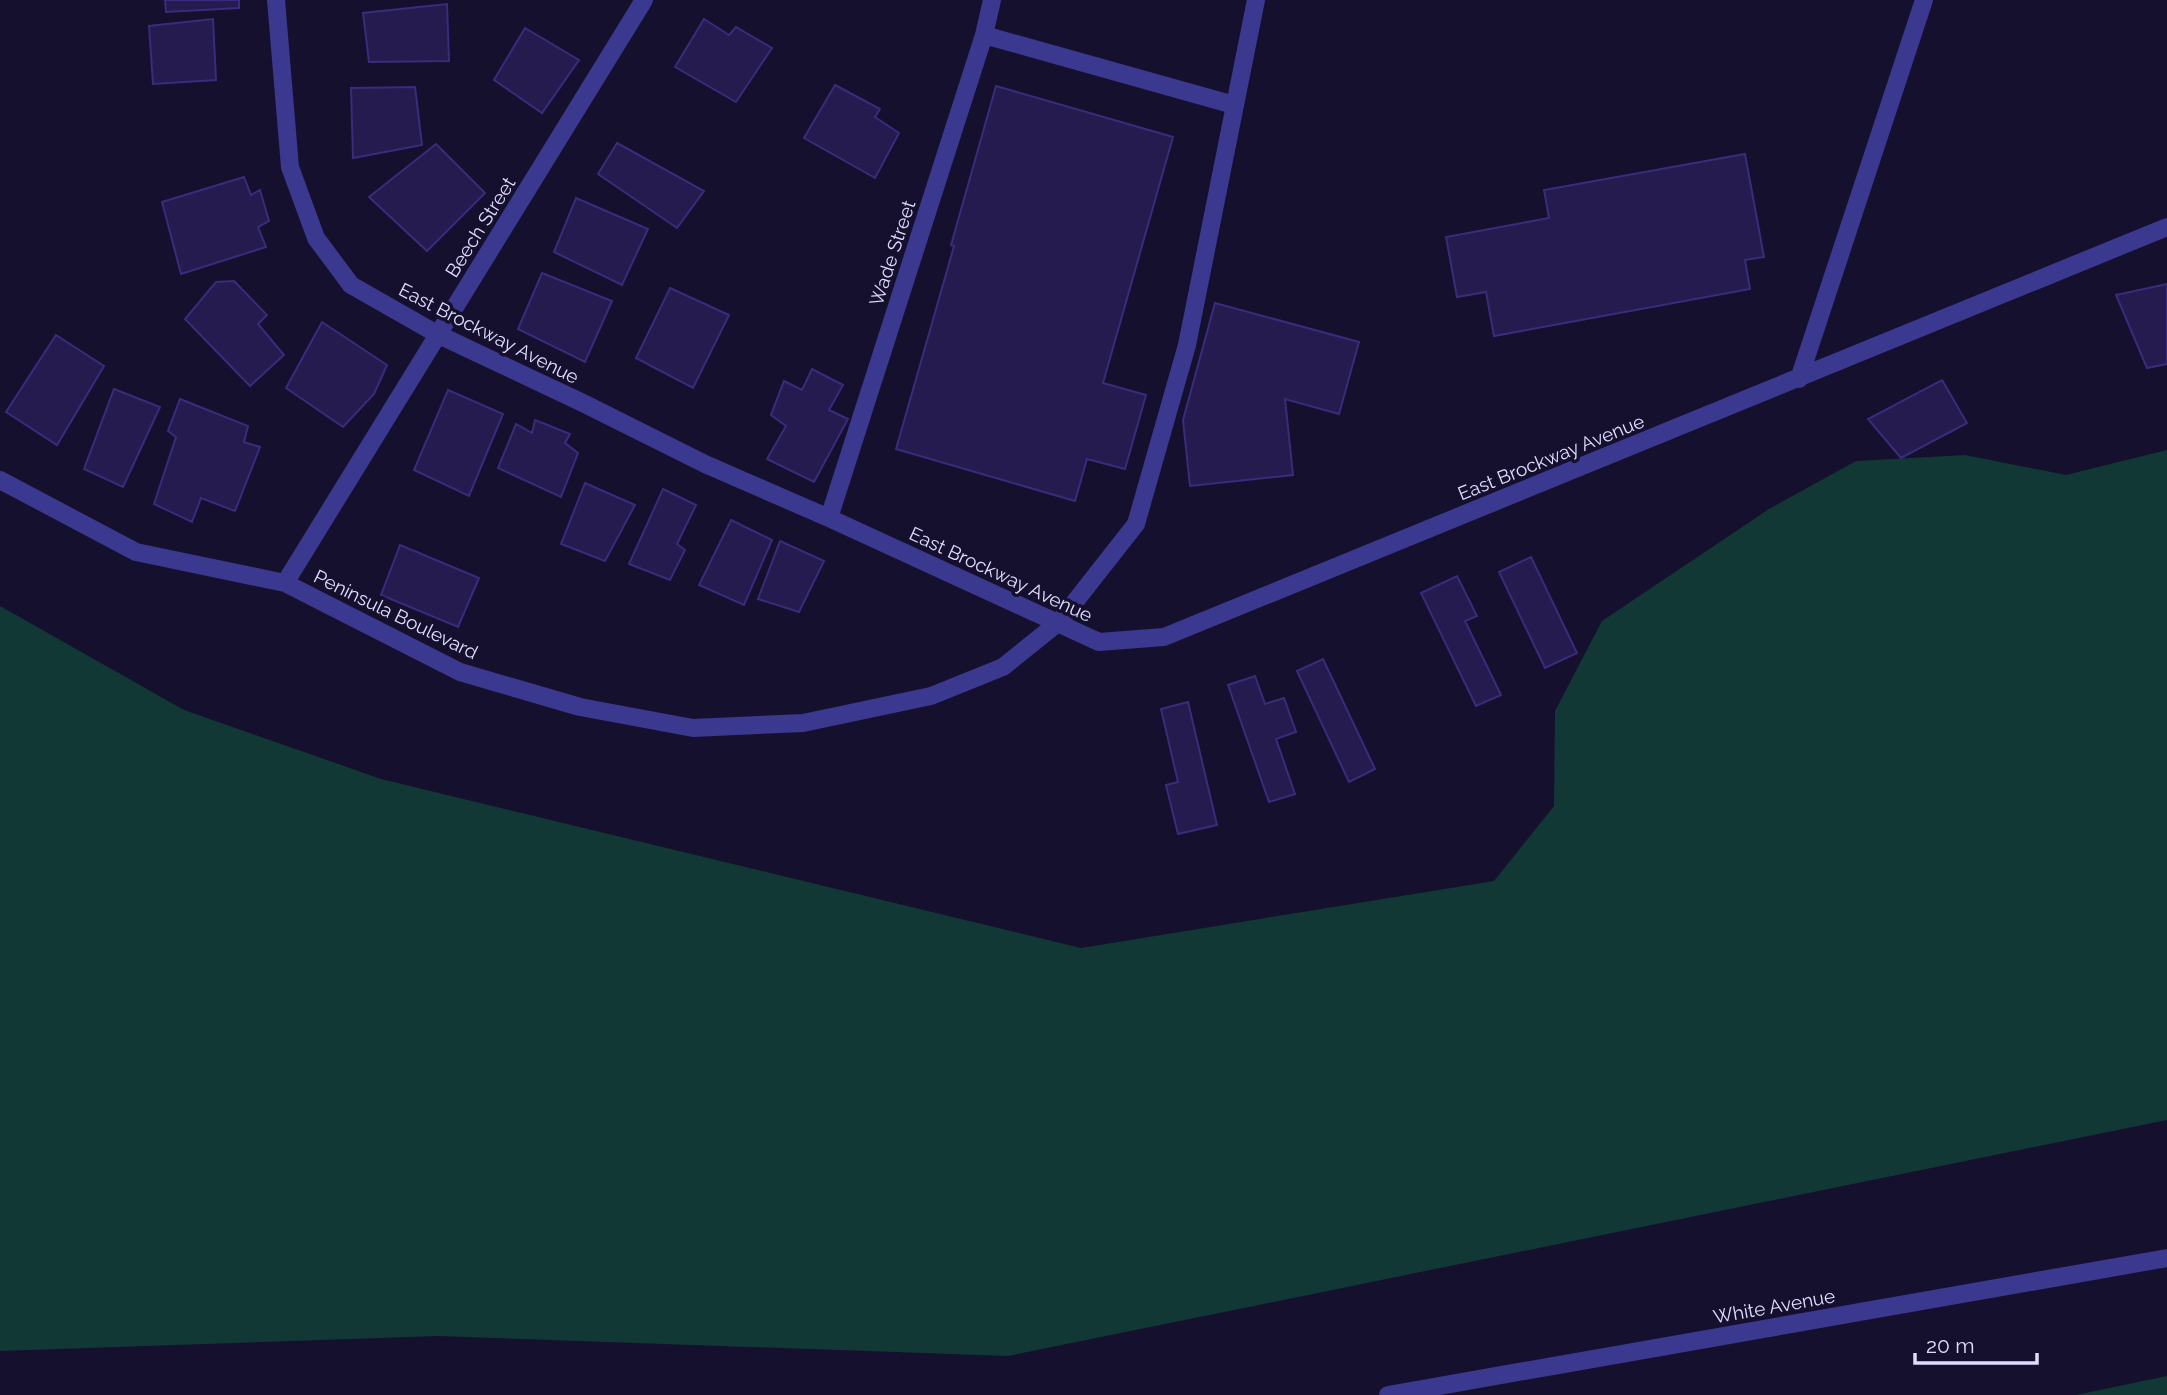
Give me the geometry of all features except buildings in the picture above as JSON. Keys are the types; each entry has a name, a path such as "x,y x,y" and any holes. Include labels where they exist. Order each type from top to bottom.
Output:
{"street":[{"name":"East Brockway Avenue","path":"276,0 290,167 316,238 351,285 437,334 705,464 830,518 1098,642 1164,637 2167,227"},
{"name":"Beech Street","path":"285,583 644,0"},
{"name":"Wade Street","path":"830,518 984,35 992,0"},
{"name":"Peninsula Boulevard","path":"0,481 136,552 285,583 460,672 580,707 693,727 803,723 931,696 1003,667 1059,622 1136,524 1187,345 1256,0"},
{"path":"1799,379 1924,0"},
{"path":"984,35 1234,105"},
{"name":"White Avenue","path":"1388,1395 2167,1258"}],"green space":[{"path":"2167,450 2167,1120 1008,1356 438,1336 0,1351 0,606 184,710 381,779 1081,948 1494,881 1554,806 1555,711 1602,621 1769,509 1856,461 1965,455 2066,475"},
{"path":"2167,1376 2167,1395 2076,1395"}]}
